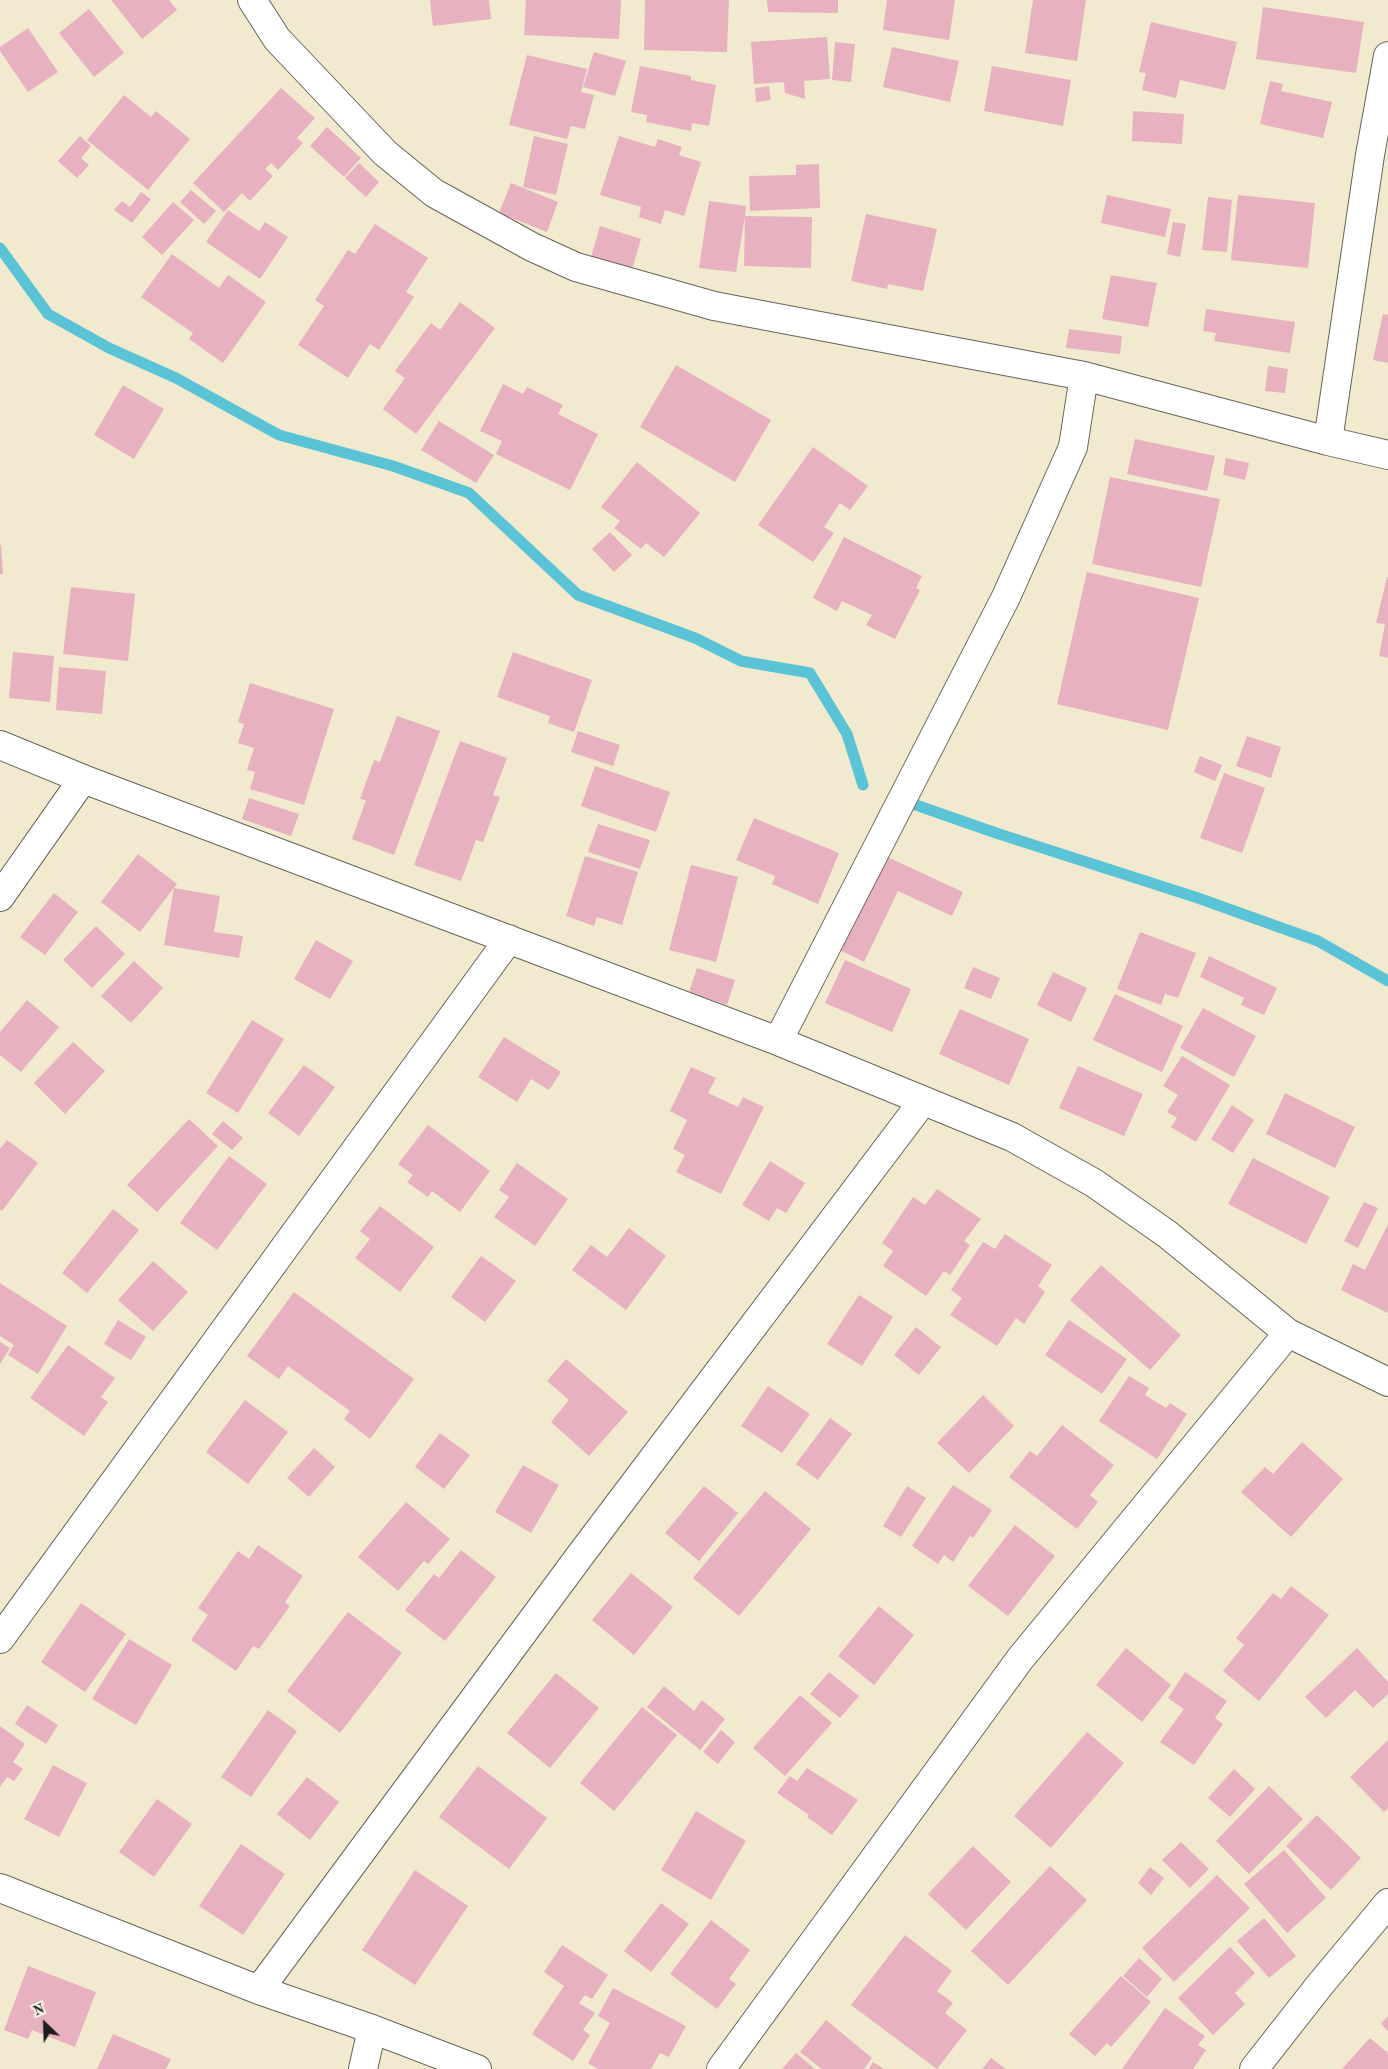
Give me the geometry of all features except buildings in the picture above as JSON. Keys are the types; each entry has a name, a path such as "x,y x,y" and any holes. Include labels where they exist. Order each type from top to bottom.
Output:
{"street":[{"path":"252,0 276,39 385,154 434,193 532,247 576,267 714,306 1084,376 1328,441 1388,455"},
{"path":"1328,441 1370,155 1388,56"},
{"path":"778,1041 1006,597 1073,447 1084,376"},
{"path":"0,745 778,1041 1012,1137 1094,1183 1167,1234 1288,1333 1388,1382"},
{"path":"0,897 83,778"},
{"path":"0,1640 509,939"},
{"path":"260,1990 585,1549 923,1101"},
{"path":"721,2069 1020,1659 1288,1333"},
{"path":"0,1888 260,1990 372,2029 477,2069"},
{"path":"1254,2069 1319,1986 1388,1903"},
{"path":"363,2069 372,2029"}],"waterway":[{"path":"0,248 48,314 109,348 176,378 279,435 393,466 469,493 578,595 695,638 741,661 810,673 847,734 863,785"},
{"path":"913,804 996,833 1195,897 1318,941 1388,981"}]}
